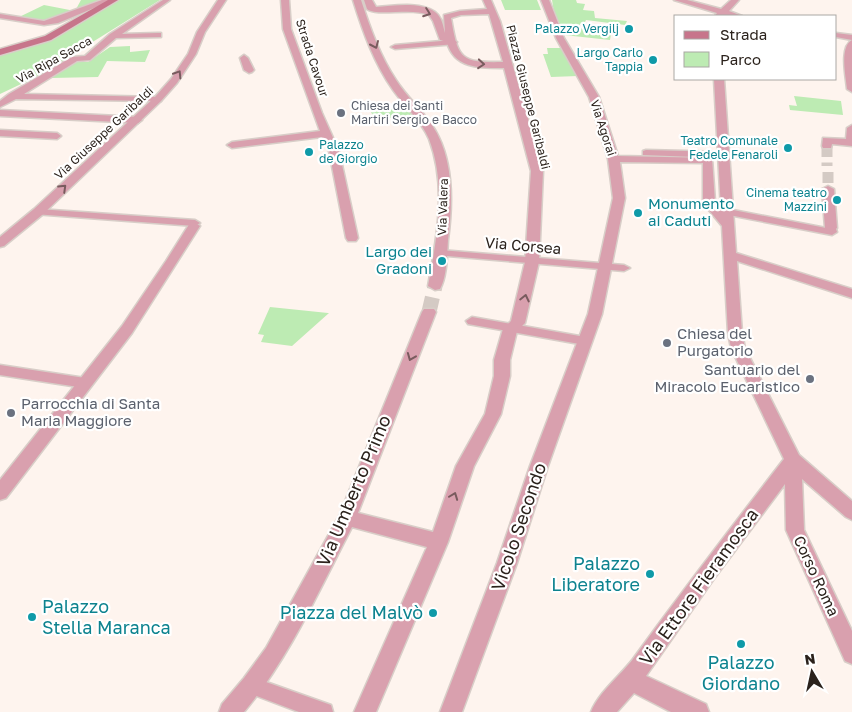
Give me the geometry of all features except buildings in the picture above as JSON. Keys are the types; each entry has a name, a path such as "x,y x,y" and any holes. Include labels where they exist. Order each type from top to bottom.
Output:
{"street":[{"path":"0,16 44,23 55,21 109,0"},
{"path":"0,52 48,38 114,0"},
{"name":"Via Giuseppe Garibaldi","path":"0,243 38,212 113,139 138,120 158,99 174,81 192,54 201,32 222,0"},
{"name":"Strada Cavour","path":"285,0 287,29 325,133 334,151 352,238"},
{"name":"Via Valera","path":"357,0 386,73 399,92 424,120 435,140 444,172 445,197 435,286"},
{"path":"368,0 370,8 374,10 406,8 427,11 436,16 442,40 453,42"},
{"name":"Piazza Giuseppe Garibaldi","path":"365,712 438,542 465,466 492,414 502,376 502,360 510,329 518,324 532,262 537,170 508,65 487,0"},
{"name":"Via Agorai","path":"545,0 560,38 594,97 618,174 619,198 594,314 585,341"},
{"path":"678,0 721,14 732,0"},
{"path":"492,11 460,13 447,17 456,55 465,61 476,64 508,65"},
{"path":"837,35 852,38"},
{"path":"852,43 849,52 852,89"},
{"path":"244,58 249,70"},
{"name":"Corso Roma","path":"718,80 735,333 738,348 793,460 795,530 852,654"},
{"path":"827,143 851,143 852,128"},
{"path":"232,145 325,133"},
{"path":"614,159 708,160 709,203 729,226"},
{"path":"828,189 832,228"},
{"path":"0,493 122,336 175,260 195,225"},
{"path":"731,264 852,294"},
{"name":"Via Umberto Primo","path":"230,712 252,686 274,655 346,518 429,312"},
{"name":"Vicolo Secondo","path":"451,712 507,564 539,466 585,341"},
{"path":"793,460 852,512"},
{"name":"Via Ettore Fieramosca","path":"602,712 631,680 709,570 793,460"},
{"path":"346,518 438,542"},
{"path":"631,680 688,709 698,712"}],"lane":[{"name":"Via Ripa Sacca","path":"0,105 75,59 87,58 113,36 167,0"},
{"path":"113,36 158,35"},
{"path":"395,47 453,42"},
{"path":"12,96 158,99"},
{"path":"0,113 138,120"},
{"path":"0,134 57,136"},
{"path":"646,153 723,155"},
{"path":"38,212 195,225"},
{"path":"728,212 832,232 832,228"},
{"name":"Via Corsea","path":"440,253 624,268"},
{"path":"472,321 585,341"},
{"path":"0,370 85,383"},
{"path":"252,686 324,712"}],"green space":[{"path":"81,0 99,0 76,11 47,21 17,18 44,5 75,11"},
{"path":"116,0 160,0 38,76 0,94 0,54 50,37"},
{"path":"501,0 537,0 541,10 505,10"},
{"path":"552,0 576,0 577,3 585,4 583,10 594,11 595,18 627,21 625,25 586,20 584,24 580,24 579,28 583,29 583,31 611,34 610,40 564,35 555,18"},
{"path":"130,46 130,52 150,50 145,62 107,61 98,77 51,78 74,62 88,62 110,47"},
{"path":"547,48 562,48 578,76 551,77 543,54 548,54"},
{"path":"794,96 841,101 843,115 790,110 789,105 797,106"},
{"path":"408,107 415,115 375,120 371,112"},
{"path":"270,307 329,313 292,346 261,342 264,335 258,334"}],"tunnel":[{"path":"827,146 827,166"},
{"path":"828,172 828,189"},
{"path":"429,312 435,286"}],"place":[{"name":"Palazzo Vergilj","path":"629,29"},
{"name":"Largo Carlo Tappia","path":"653,60"},
{"name":"Chiesa dei Santi Martiri Sergio e Bacco","path":"341,113"},
{"name":"Teatro Comunale Fedele Fenaroli","path":"788,148"},
{"name":"Palazzo de Giorgio","path":"309,152"},
{"name":"Cinema teatro Mazzini","path":"837,200"},
{"name":"Monumento ai Caduti","path":"638,213"},
{"name":"Largo dei Gradoni","path":"442,261"},
{"name":"Chiesa del Purgatorio","path":"667,343"},
{"name":"Santuario del Miracolo Eucaristico","path":"810,379"},
{"name":"Parrocchia di Santa Maria Maggiore","path":"11,413"},
{"name":"Palazzo Liberatore","path":"650,574"},
{"name":"Piazza del Malvò","path":"433,613"},
{"name":"Palazzo Stella Maranca","path":"32,617"},
{"name":"Palazzo Giordano","path":"741,644"}]}
